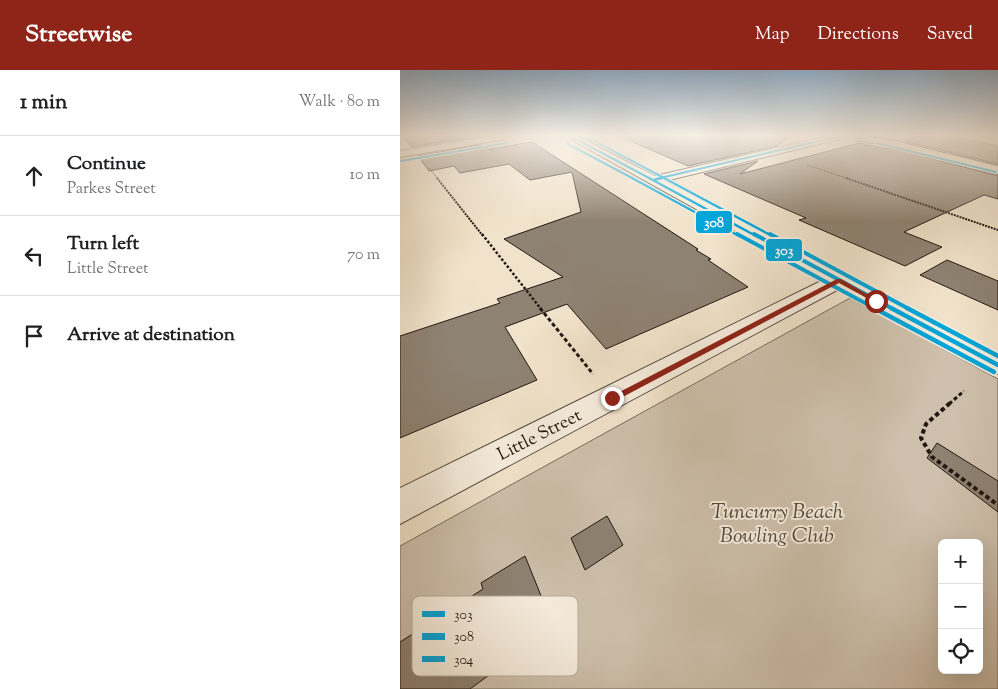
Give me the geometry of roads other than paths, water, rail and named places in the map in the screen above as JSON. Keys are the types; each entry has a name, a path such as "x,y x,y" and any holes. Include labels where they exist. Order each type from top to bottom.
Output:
{"main road":[{"path":"978,165 998,170"}],"street":[{"path":"625,165 998,365"},
{"path":"654,180 717,165"},
{"name":"Little Street","path":"400,507 839,280"}],"park label":[{"name":"Tuncurry Beach Bowling Club","path":"777,525"}]}
